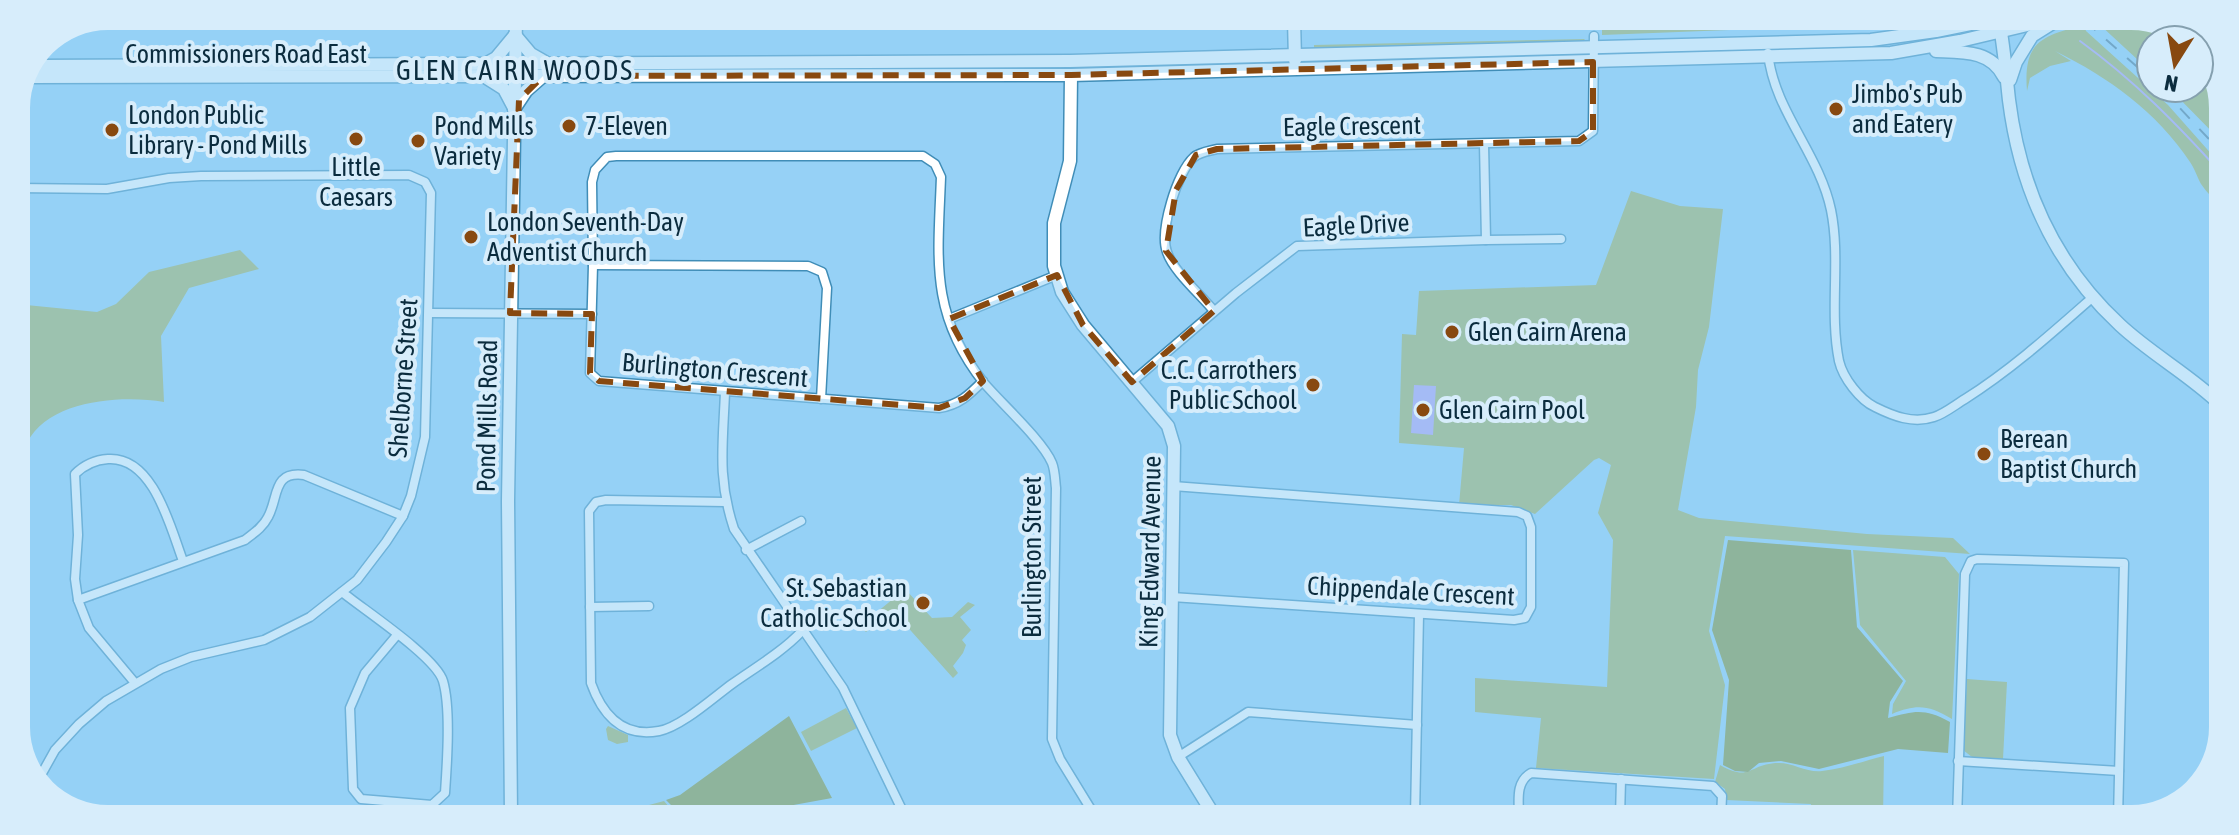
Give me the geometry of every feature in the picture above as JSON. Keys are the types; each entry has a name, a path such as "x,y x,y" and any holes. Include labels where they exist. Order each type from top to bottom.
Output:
{"main road":[{"name":"Pond Mills Road","path":"511,805 508,501 515,30"},
{"path":"1294,30 1295,62"},
{"name":"Commissioners Road East","path":"42,66 487,63 543,76 1071,75 1594,42 1767,43 1896,38 1938,30"},
{"name":"Commissioners Road East","path":"37,77 475,75 551,64 1593,62 1912,51 1986,30"},
{"path":"2001,30 2022,167 2037,210 2063,259 2093,297 2147,348 2209,396"},
{"path":"2008,87 2016,62 2032,36 2042,30"},
{"path":"487,63 496,58 515,35 531,54 551,64"},
{"path":"1912,51 1969,52 1987,58 1999,68 2008,87"},
{"path":"475,75 486,77 504,89 514,109 526,91 543,76"},
{"name":"King Edward Avenue","path":"1071,75 1070,161 1054,223 1054,266 1062,292 1083,325 1168,426 1174,446 1170,735 1178,757 1208,805"}],"street":[{"name":"Eagle Crescent","path":"1214,311 1173,264 1166,251 1165,230 1176,190 1196,155 1217,149 1561,143 1585,139 1593,131 1594,42"},
{"path":"1767,43 1768,57 1786,114 1820,176 1831,210 1835,334 1840,365 1856,391 1869,404 1904,419 1933,418 2020,360 2093,297"},
{"path":"1070,61 1071,75"},
{"path":"1484,144 1486,240"},
{"name":"Burlington Crescent","path":"923,156 607,157 595,170 592,182 590,373 599,381 939,408 954,406 983,381"},
{"name":"Burlington Street","path":"923,156 935,164 941,177 937,267 941,295 960,348 983,381 1052,464 1056,488 1052,739 1060,759 1088,805"},
{"name":"Shelborne Street","path":"30,188 107,189 169,178 201,176 409,175 425,182 431,193 425,437 403,516 357,580 310,617 264,640 191,657 135,683 106,701 79,724 55,750 43,771"},
{"name":"Eagle Drive","path":"1132,382 1214,311 1297,246 1561,239"},
{"path":"593,265 808,266 822,272 827,288 821,399"},
{"path":"949,319 1057,275"},
{"path":"429,313 592,314"},
{"path":"725,392 721,468 725,502 734,529 843,688 900,805"},
{"path":"135,683 89,628 78,600 75,579 78,535 75,474 84,465 104,459 124,459 140,469 162,507 183,561"},
{"path":"78,600 245,540 269,516 276,491 283,479 292,473 304,475 403,516"},
{"name":"Chippendale Crescent","path":"1172,597 1514,620 1525,618 1531,607 1531,527 1527,516 1518,512 1173,486"},
{"path":"725,502 596,502 589,511 591,683 601,708 611,720 635,731 661,731 686,717 802,631"},
{"path":"746,550 801,521"},
{"path":"1957,805 1965,574 1971,561 2124,563 2118,805"},
{"path":"342,592 397,635 431,662 443,680 446,710 445,793 432,805 361,799 353,789 350,708 365,673 397,635"},
{"path":"590,607 649,606"},
{"path":"1415,805 1419,614"},
{"path":"1178,757 1248,712 1417,725"},
{"path":"1958,761 2119,771"},
{"path":"1519,805 1523,777 1531,773 1713,786 1722,796 1722,805"},
{"path":"1620,805 1621,779"}],"highlighted area":[{"path":"1593,62 1593,131 1579,141 1217,149 1196,155 1176,190 1166,251 1214,311 1132,382 1083,325 1057,275 949,319 983,381 965,398 939,408 599,381 590,373 592,314 510,313 519,100 543,76 1071,75"}],"green space":[{"path":"1602,30 1730,30 1602,35"},
{"path":"2066,30 2086,30 2135,75 2135,102 2094,72 2055,51 2071,61 2050,66 2030,78 2027,91 2028,62 2032,51 2046,38"},
{"path":"2106,30 2135,30 2135,57"},
{"path":"1585,39 1581,43 1314,49 1314,45"},
{"path":"2137,104 2167,104 2209,151 2209,194 2177,144"},
{"path":"2185,104 2209,104 2209,129"},
{"path":"1631,191 1680,206 1723,209 1709,327 1698,370 1696,407 1678,510 1699,518 1867,534 1953,538 1970,554 1725,536 1709,631 1725,685 1714,779 1536,768 1541,718 1475,712 1475,678 1607,687 1613,540 1598,513 1611,465 1599,458 1594,460 1535,514 1511,505 1459,505 1464,448 1399,443 1402,334 1416,335 1419,291 1596,285"},
{"path":"240,250 259,269 189,288 161,336 164,402 128,399 88,403 52,417 30,439 30,305 97,312 116,304 149,272"},
{"path":"1728,540 1851,550 1857,627 1903,681 1890,702 1888,718 1919,712 1950,722 1948,753 1898,749 1819,769 1781,761 1759,763 1748,772 1735,771 1723,765 1729,680 1712,630"},
{"path":"1853,550 1945,557 1959,574 1952,719 1922,708 1892,714 1893,704 1906,681 1860,625"},
{"path":"905,589 932,618 952,617 968,602 975,605 960,617 971,630 962,640 966,645 953,666 958,673 953,678 895,613 885,621 881,618 866,632 851,617 855,613 865,622"},
{"path":"1967,679 2007,682 2003,759 1972,757 1963,750"},
{"path":"846,708 857,728 811,751 801,732"},
{"path":"789,716 832,798 794,805 671,805 666,800 680,795"},
{"path":"608,726 628,735 628,742 617,744 608,740"},
{"path":"1884,756 1883,805 1726,800 1725,789 1715,782 1720,765 1738,772 1779,763 1811,771 1845,767"}],"shaded area":[{"name":"Glen Cairn Pool","path":"1414,385 1436,386 1433,435 1411,433"}],"waterway":[{"path":"2080,41 2155,104 2209,160"}],"railway":[{"path":"2095,30 2135,65"},
{"path":"2176,104 2209,139"}],"place":[{"name":"Jimbo's Pub and Eatery","path":"1836,109"},
{"name":"7-Eleven","path":"569,126"},
{"name":"London Public Library - Pond Mills","path":"112,130"},
{"name":"Little Caesars","path":"356,139"},
{"name":"Pond Mills Variety","path":"418,141"},
{"name":"London Seventh-Day Adventist Church","path":"471,237"},
{"name":"Glen Cairn Arena","path":"1452,332"},
{"name":"C.C. Carrothers Public School","path":"1313,385"},
{"name":"Glen Cairn Pool","path":"1423,410"},
{"name":"Berean Baptist Church","path":"1984,454"},
{"name":"St. Sebastian Catholic School","path":"923,603"}],"district":[{"name":"GLEN CAIRN WOODS","path":"515,70"}]}
